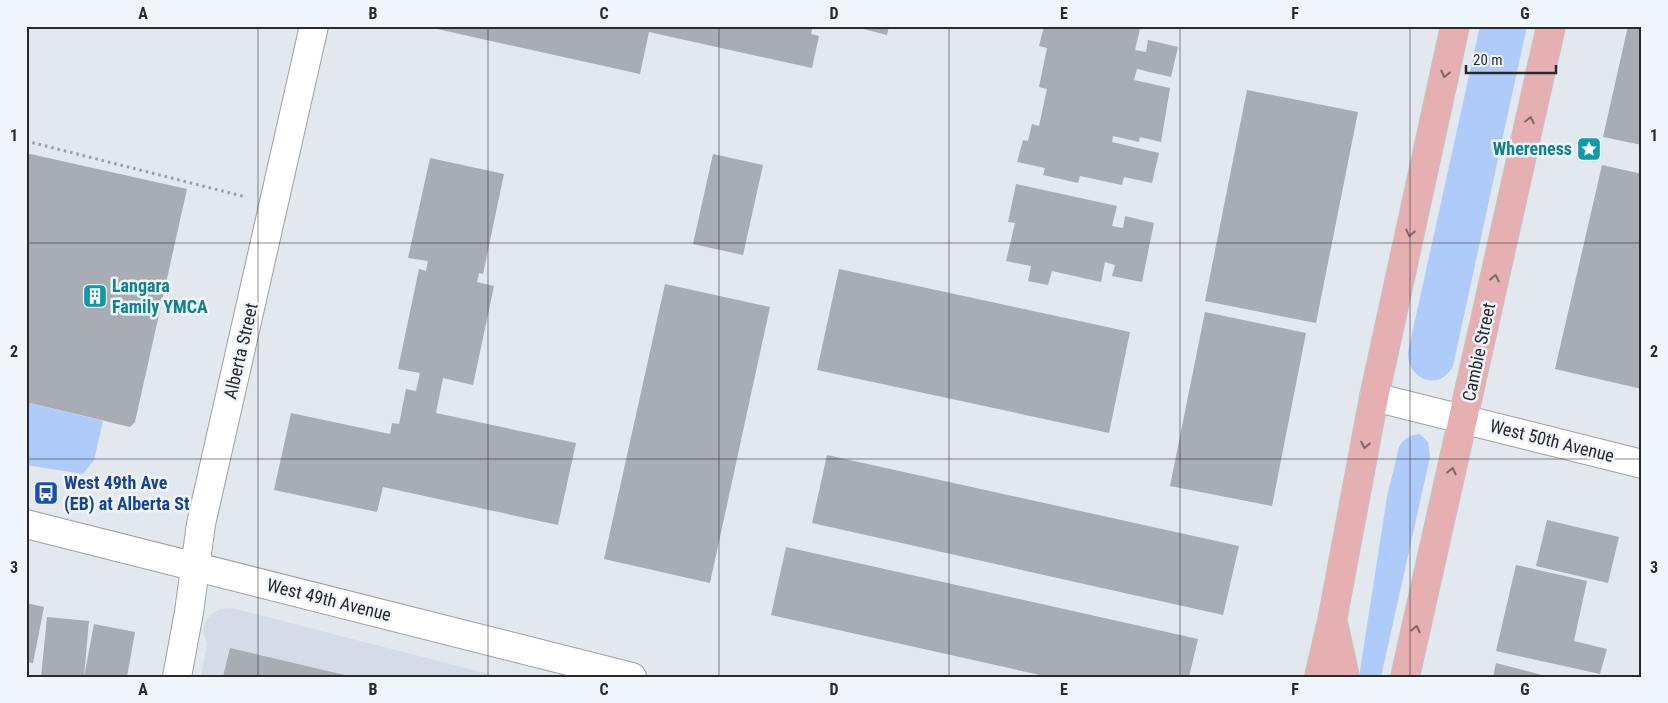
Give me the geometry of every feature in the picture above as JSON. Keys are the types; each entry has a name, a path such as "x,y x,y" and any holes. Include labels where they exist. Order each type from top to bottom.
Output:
{"main road":[{"path":"1319,677 1332,621 1374,397 1455,26"},
{"name":"Cambie Street","path":"1404,677 1464,419 1551,26"},
{"path":"1332,621 1345,677"}],"street":[{"name":"Alberta Street","path":"177,677 202,524 314,26"},
{"name":"West 50th Avenue","path":"1374,397 1642,464"},
{"name":"West 49th Avenue","path":"26,524 632,677"}],"path":[{"path":"26,141 248,197"}],"shaded area":[{"path":"1480,26 1527,26 1453,366 1440,379 1432,381 1418,375 1413,369 1409,361 1408,352"},
{"path":"26,402 103,421 94,460 83,474 26,465"},
{"path":"1420,434 1428,442 1430,457 1381,677 1359,677 1387,497 1399,447 1408,437"},
{"path":"232,608 501,677 201,677 207,643 203,631 205,622 213,613 220,609"}],"building":[{"path":"813,26 811,34 819,36 812,68 649,32 640,74 428,27"},
{"path":"852,26 889,26 887,35"},
{"path":"1044,26 1125,26 1140,29 1135,50 1146,52 1148,40 1178,47 1171,77 1137,69 1134,80 1170,88 1161,142 1140,137 1139,142 1113,136 1112,142 1159,153 1152,183 1124,177 1122,185 1080,176 1078,183 1043,175 1045,168 1017,162 1023,140 1028,141 1032,124 1039,126 1047,89 1039,87 1047,48 1039,46"},
{"path":"1628,26 1642,26 1642,145 1603,137"},
{"path":"1247,90 1358,112 1316,323 1205,301"},
{"name":"Langara Family YMCA","path":"26,153 187,189 135,422 130,427 26,402"},
{"path":"713,154 763,165 743,255 693,244"},
{"path":"430,158 504,174 483,274 479,273 477,282 494,286 473,385 443,378 436,413 576,443 558,525 383,487 377,512 274,490 291,413 390,434 392,423 399,424 406,389 416,391 420,373 398,369 419,269 426,271 428,261 408,258"},
{"path":"1602,165 1642,174 1642,389 1555,369"},
{"path":"1016,184 1117,206 1112,226 1123,228 1125,216 1154,223 1142,282 1112,276 1115,265 1105,262 1101,282 1052,271 1048,285 1028,281 1031,266 1006,261 1015,223 1008,222"},
{"path":"839,269 1130,332 1109,433 817,370"},
{"path":"665,284 770,307 710,583 604,559"},
{"path":"1205,312 1306,333 1272,506 1170,486"},
{"path":"827,455 1239,546 1223,615 812,523"},
{"path":"1547,520 1619,537 1608,583 1536,566"},
{"path":"786,547 1198,639 1189,677 1049,677 771,615"},
{"path":"1516,565 1587,581 1574,641 1607,649 1600,674 1496,651"},
{"path":"26,603 44,607 33,663 26,662"},
{"path":"47,617 89,621 84,677 41,677"},
{"path":"94,624 135,632 127,677 84,677"},
{"path":"230,648 349,676 349,677 223,677"},
{"path":"1496,663 1546,676 1546,677 1493,677"}],"place":[{"name":"Whereness","path":"1589,149"},
{"name":"Langara Family YMCA","path":"95,296"},
{"name":"West 49th Ave (EB) at Alberta St","path":"46,493"}]}
